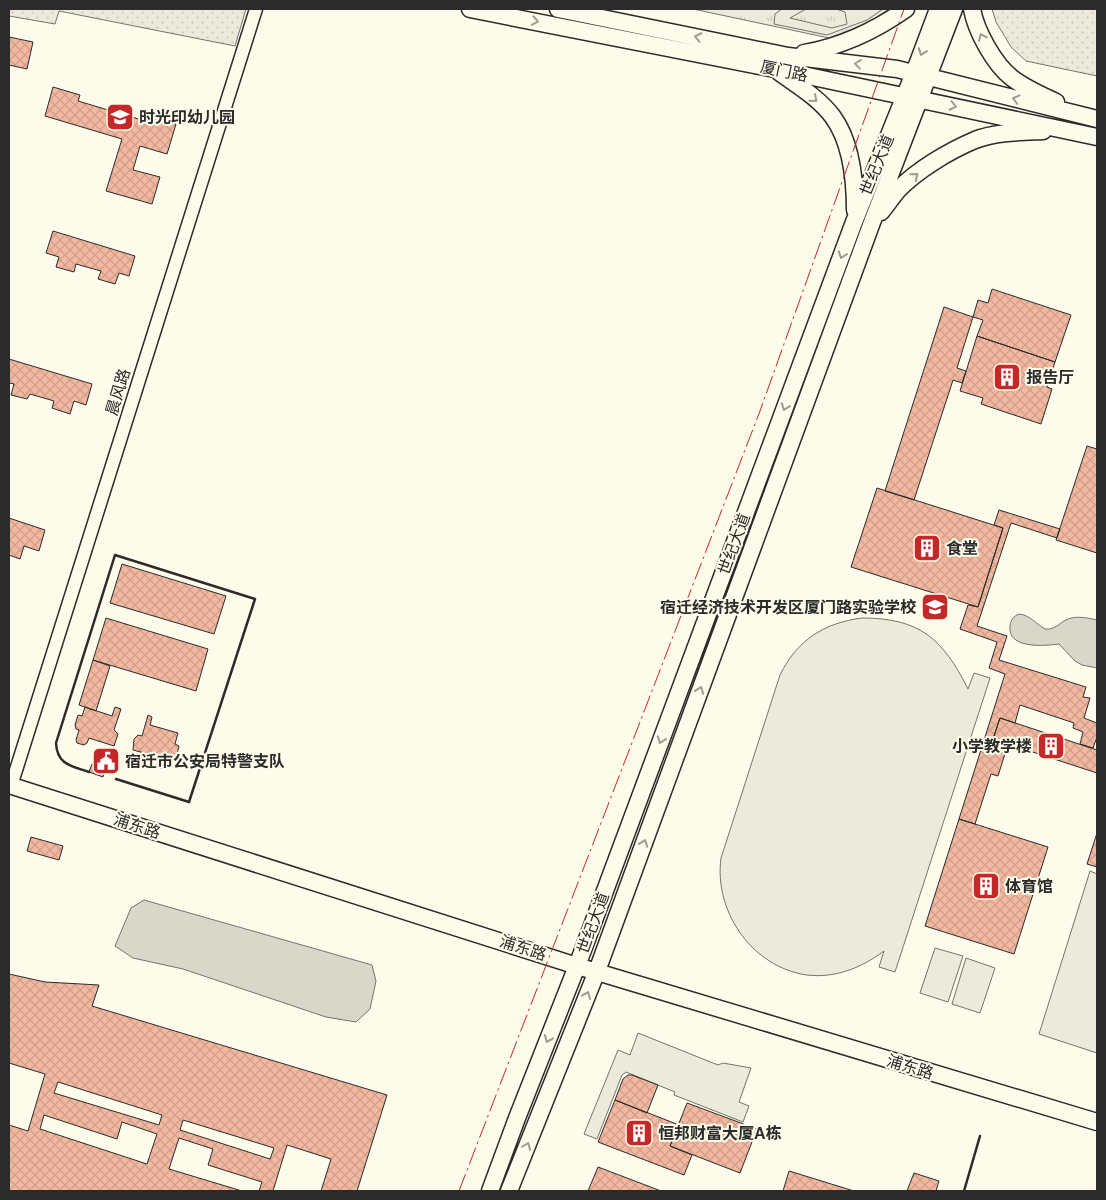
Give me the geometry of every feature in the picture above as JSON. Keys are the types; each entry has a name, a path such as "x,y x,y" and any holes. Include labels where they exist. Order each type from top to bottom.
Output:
{"street":[{"name":"晨风路","path":"10,785 256,9"},
{"name":"厦门路","path":"470,9 775,69 1097,137"},
{"name":"厦门路","path":"558,9 788,56 897,69 1092,118"},
{"path":"788,56 823,50 865,33 906,9"},
{"name":"世纪大道","path":"921,75 938,9"},
{"name":"世纪大道","path":"509,1191 596,971 871,225 912,98 921,75 954,9"},
{"path":"972,9 974,20 986,45 1011,77 1038,94 1092,118"},
{"path":"775,69 814,98 832,117 842,135 852,168 855,188 854,222"},
{"name":"世纪大道","path":"490,1191 577,966 854,222 912,98"},
{"path":"871,225 898,190 929,165 976,140 1011,132 1066,130"},
{"name":"浦东路","path":"10,785 577,966 1097,1122"}],"green space":[{"path":"9,9 246,9 235,46 59,11 55,24 9,16"},
{"path":"693,9 889,9 869,23 829,38"},
{"path":"992,9 1097,9 1097,76 1026,61 1011,47 996,22"},
{"path":"862,618 900,622 914,627 927,635 949,657 968,689 974,673 990,678 895,972 879,967 884,951 865,963 845,972 823,975 801,974 782,968 766,958 751,946 739,931 723,896 720,877 721,858 780,675 787,663 803,643 813,635 836,624"},
{"path":"1090,871 1097,874 1097,1053 1039,1034"},
{"path":"935,948 963,956 948,1002 920,993"},
{"path":"966,958 995,968 980,1013 952,1004"}],"shaded area":[{"path":"782,9 806,9 790,18 832,28 847,24 845,12 836,9 883,9 867,20 827,35 774,24 775,14"},
{"path":"1019,614 1030,618 1045,629 1054,628 1073,618 1082,617 1097,620 1097,668 1082,665 1075,661 1059,644 1036,645 1014,639 1011,633 1011,621"},
{"path":"144,900 372,965 376,981 370,1009 356,1022 326,1017 183,969 133,958 115,946 131,908"},
{"path":"638,1033 718,1065 723,1063 751,1068 739,1102 749,1106 743,1122 674,1095 675,1092 626,1072 622,1075 597,1139 584,1134 618,1050 630,1055"}],"building":[{"path":"9,37 33,42 27,69 9,65"},
{"path":"53,87 80,95 78,101 145,121 147,115 176,124 167,154 140,146 133,170 160,177 152,204 106,191 122,139 45,116"},
{"path":"53,231 135,256 129,276 119,273 115,284 98,279 101,271 76,264 74,272 56,267 59,257 46,253"},
{"path":"992,289 1071,315 1055,362 977,336 983,320 973,317 978,300 988,303"},
{"path":"944,307 973,317 957,368 966,371 962,383 953,380 914,500 885,491"},
{"name":"报告厅","path":"977,336 1055,362 1047,387 1052,389 1041,424 981,404 983,398 960,391"},
{"path":"9,359 92,384 86,405 74,401 70,414 52,408 54,401 30,394 27,399 11,395 14,384 9,383"},
{"path":"1087,446 1097,449 1097,553 1056,540"},
{"name":"食堂","path":"877,488 1003,528 978,607 851,567"},
{"path":"999,510 1060,529 1057,538 1011,523 977,626 1007,636 999,660 1086,687 1083,697 1090,698 1084,718 1097,723 1097,737 1093,748 1080,744 1083,732 1073,728 1074,723 1020,705 1015,723 1000,718 993,739 1008,744 998,776 991,774 975,824 959,819 1005,674 989,668 997,642 960,629 968,605 978,607 1003,528 994,525"},
{"path":"9,518 45,530 39,551 24,546 20,559 9,555"},
{"path":"122,564 226,596 214,634 110,603"},
{"path":"106,618 208,649 196,691 93,660"},
{"path":"93,660 110,666 96,711 79,705"},
{"path":"85,707 112,716 115,707 121,709 114,730 118,734 114,746 89,738 84,745 77,743 79,730 76,729 75,725 78,715 82,716"},
{"path":"148,715 152,717 150,725 178,733 175,744 179,746 175,762 170,761 166,768 159,768 157,765 159,757 133,750 134,739 138,735 142,736"},
{"name":"小学教学楼","path":"1000,718 1097,750 1097,773 993,739"},
{"path":"92,764 105,768 103,777 89,772"},
{"name":"体育馆","path":"959,819 1048,847 1014,954 925,926"},
{"path":"1097,833 1097,867 1087,864"},
{"path":"31,837 63,846 59,860 27,851"},
{"path":"9,974 45,982 99,985 92,1006 387,1095 357,1191 321,1191 331,1159 287,1145 273,1191 259,1191 262,1182 208,1165 213,1149 179,1138 169,1169 242,1191 9,1191 9,1125 28,1131 45,1074 9,1063","holes":["58,1082 162,1115 159,1125 54,1093","44,1115 117,1139 122,1122 157,1134 147,1164 40,1129","183,1120 274,1148 270,1159 180,1130"]},
{"path":"628,1075 658,1085 647,1113 615,1100 623,1079"},
{"name":"恒邦财富大厦A栋","path":"615,1100 679,1125 670,1146 692,1155 684,1175 598,1142"},
{"path":"687,1103 757,1129 740,1173 670,1146"},
{"path":"598,1167 661,1191 588,1191"},
{"path":"789,1171 854,1191 783,1191"},
{"path":"914,1173 939,1181 936,1191 907,1191"}],"wall":[{"path":"89,772 66,764 59,756 56,743 115,555 255,599 189,802 116,779"},
{"path":"964,1191 980,1136"}],"power":[{"path":"459,1191 760,411 904,9"}],"place":[{"name":"时光印幼儿园","path":"120,117"},
{"name":"报告厅","path":"1007,377"},
{"name":"食堂","path":"927,548"},
{"name":"宿迁经济技术开发区厦门路实验学校","path":"935,607"},
{"name":"小学教学楼","path":"1051,746"},
{"name":"宿迁市公安局特警支队","path":"106,761"},
{"name":"体育馆","path":"986,886"},
{"name":"恒邦财富大厦A栋","path":"639,1133"}]}
